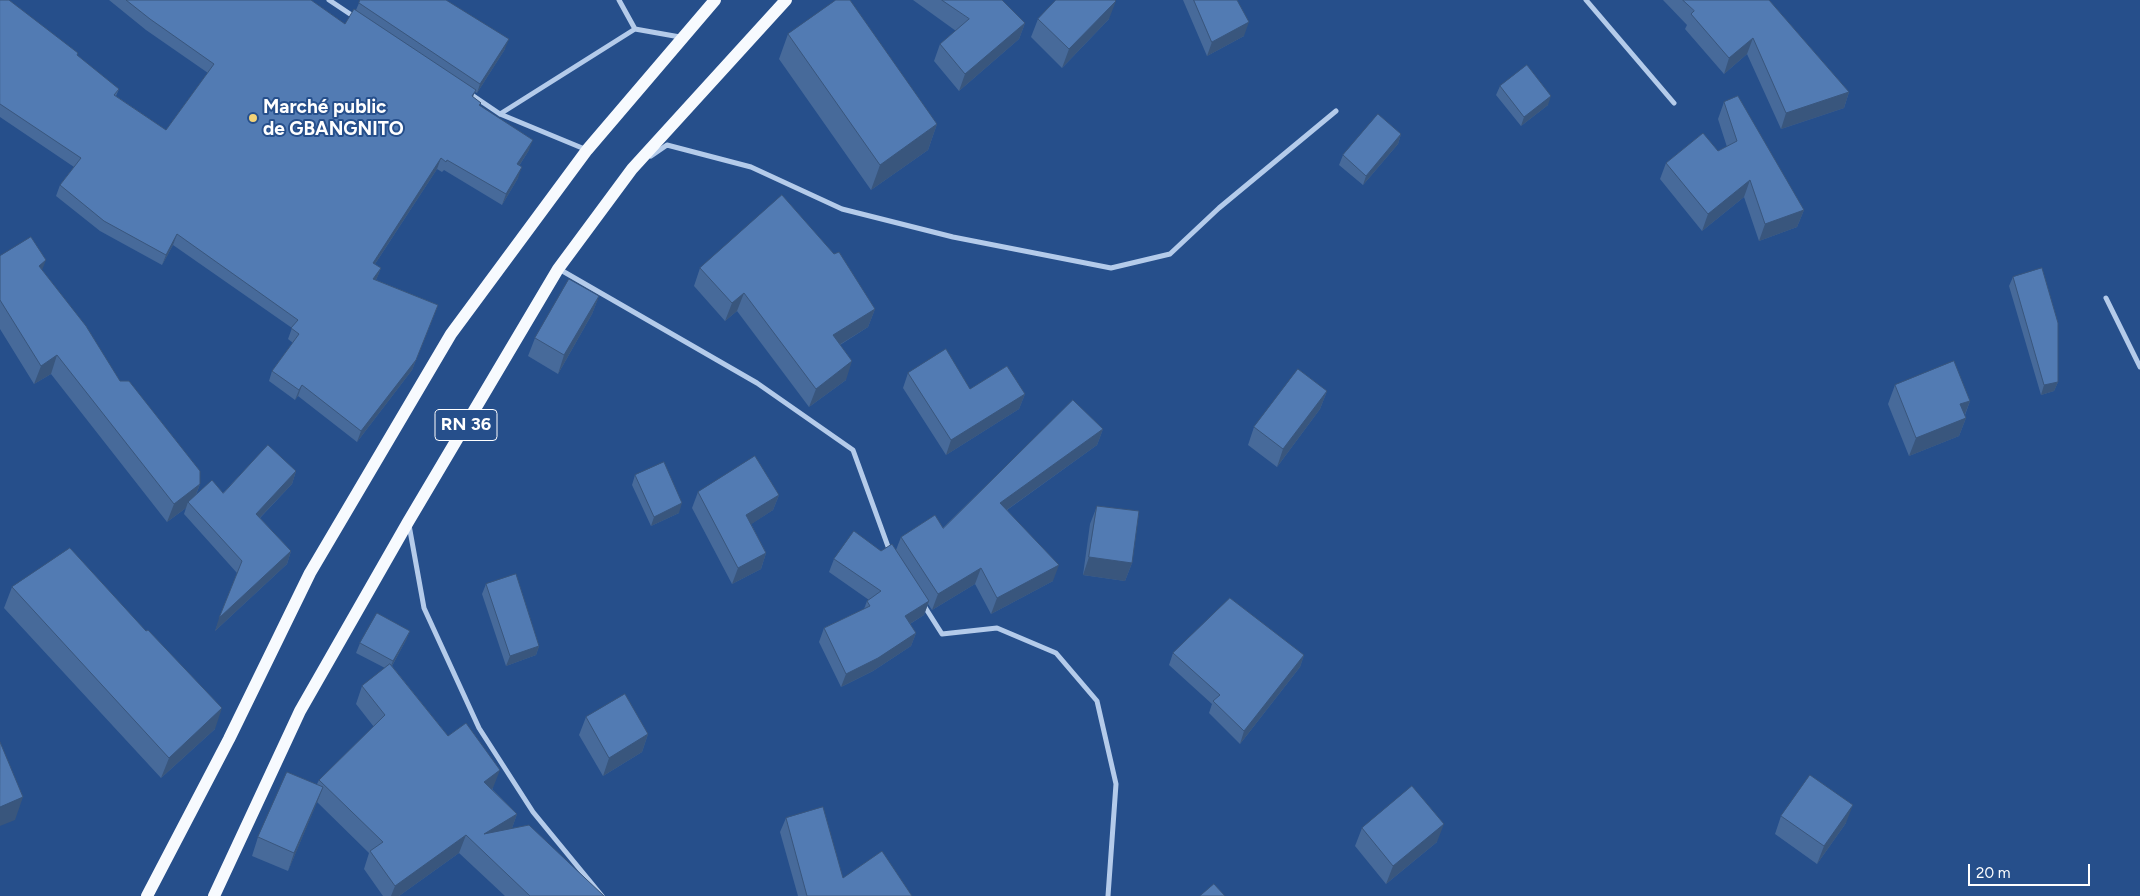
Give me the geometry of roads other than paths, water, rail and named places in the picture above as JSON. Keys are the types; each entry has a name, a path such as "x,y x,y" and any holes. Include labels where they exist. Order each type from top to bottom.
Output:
{"main road":[{"name":"RN 36","path":"147,896 229,739 320,556 451,334 587,150 716,0"},
{"name":"RN 36","path":"214,896 300,711 408,522 558,269 632,169 786,0"}],"street":[{"path":"329,0 362,22"},
{"path":"619,0 635,29"},
{"path":"1586,0 1674,104"},
{"path":"500,114 635,29 683,37"},
{"path":"459,87 500,114 587,150"},
{"path":"632,169 667,145 751,167 842,209 954,237 1111,268 1170,254 1219,208 1336,111"},
{"path":"558,269 757,383 853,450 891,555"},
{"path":"2106,298 2140,367"},
{"path":"408,522 424,608 479,728 533,812 602,896"},
{"path":"917,595 942,634 997,628 1056,653 1097,701 1116,784 1108,896"}],"place":[{"name":"Marché public de GBANGNITO","path":"253,118"}]}
